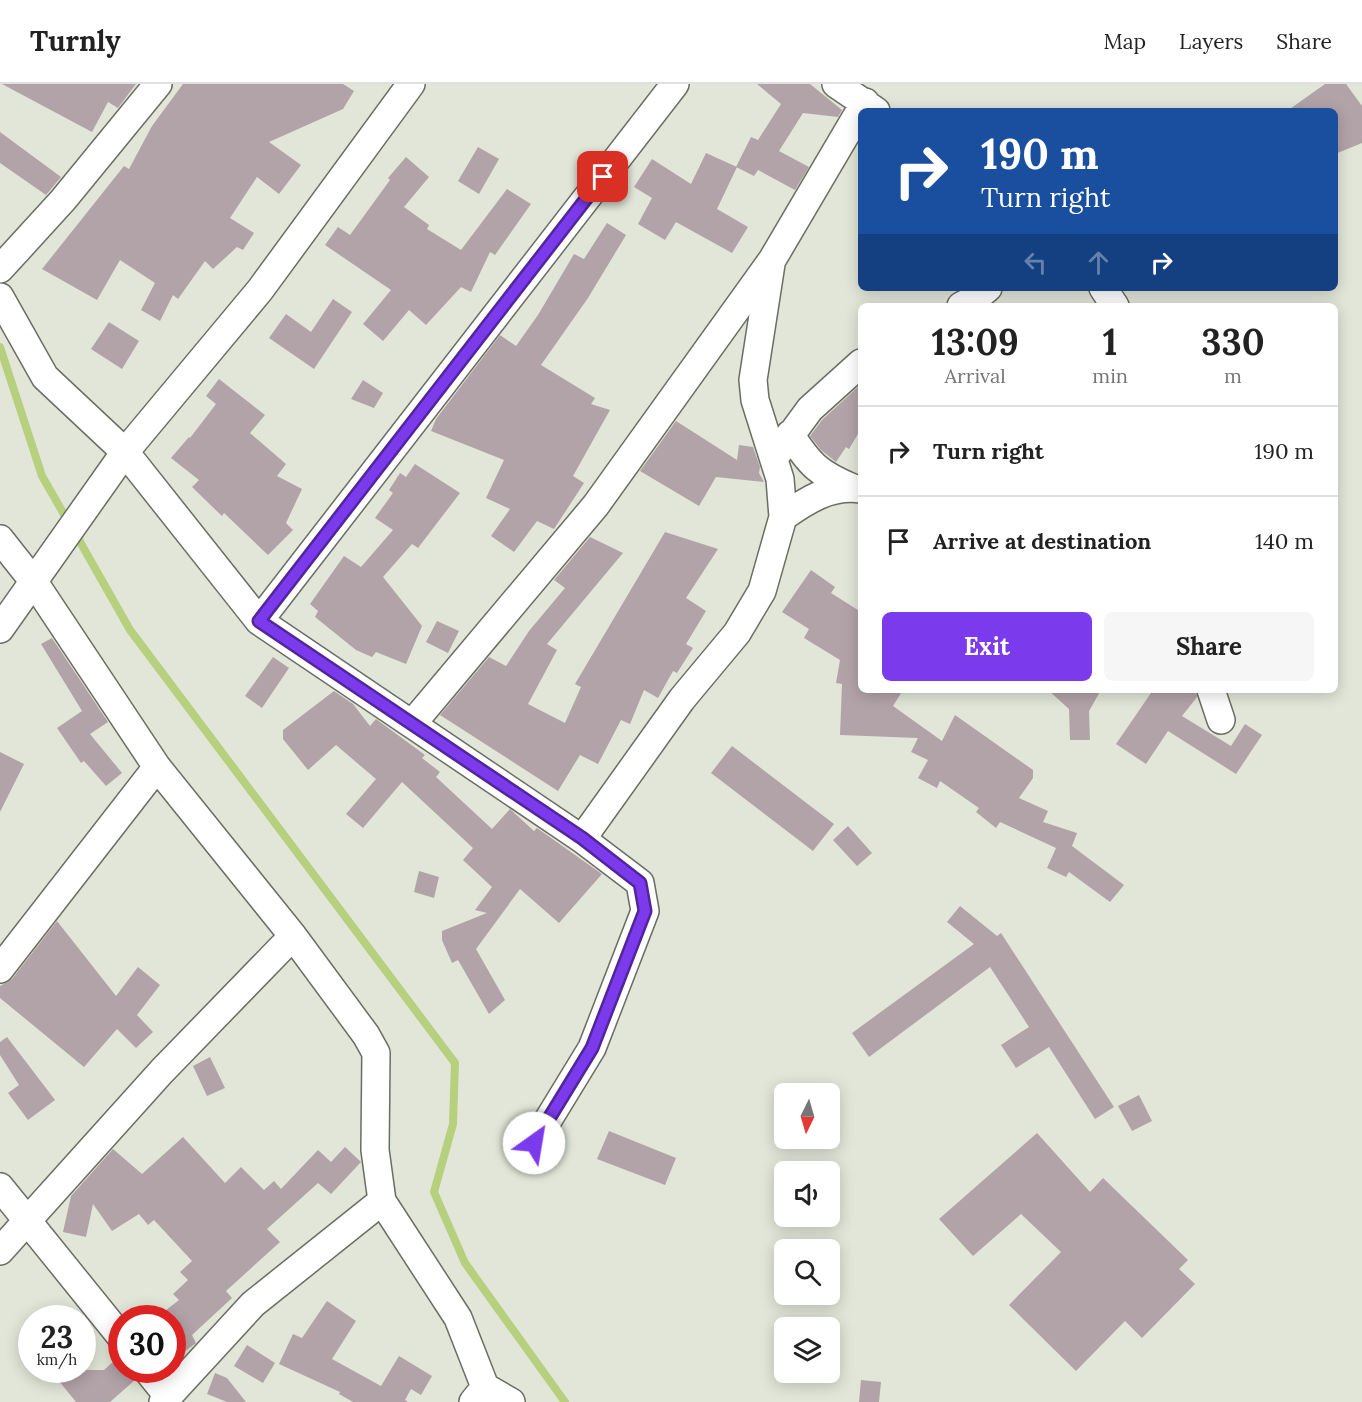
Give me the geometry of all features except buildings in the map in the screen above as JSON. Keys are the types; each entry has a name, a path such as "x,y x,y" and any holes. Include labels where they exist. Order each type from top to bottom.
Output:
{"street":[{"path":"0,269 63,200 158,84"},
{"path":"0,629 125,452 260,290 411,84"},
{"path":"259,621 675,84"},
{"path":"836,84 870,107"},
{"path":"412,724 596,504 772,260 858,126"},
{"path":"582,838 682,699 737,633 762,591 783,517 780,479 755,400 753,380 772,260"},
{"path":"967,303 984,291"},
{"path":"0,297 45,377 125,452 259,621 582,838 640,883 645,911 592,1048 534,1143"},
{"path":"774,458 810,409 858,366"},
{"path":"790,434 808,462 831,479 857,489"},
{"path":"783,517 808,499 830,491 857,489"},
{"path":"0,539 34,582 158,767 292,936 376,1053 375,1150 382,1201 458,1318 479,1395 511,1402"},
{"path":"1212,693 1221,720"},
{"path":"0,969 158,767"},
{"path":"0,1251 162,1071 292,936"},
{"path":"0,1187 108,1321"},
{"path":"156,1383 166,1399 253,1304 382,1201"}],"waterway":[{"path":"0,347 42,476 69,523"},
{"path":"75,533 130,630 455,1063 453,1124 434,1192 465,1263 565,1402"}],"route":[{"path":"534,1143 592,1048 645,911 640,883 582,838 259,621 603,177"}]}
